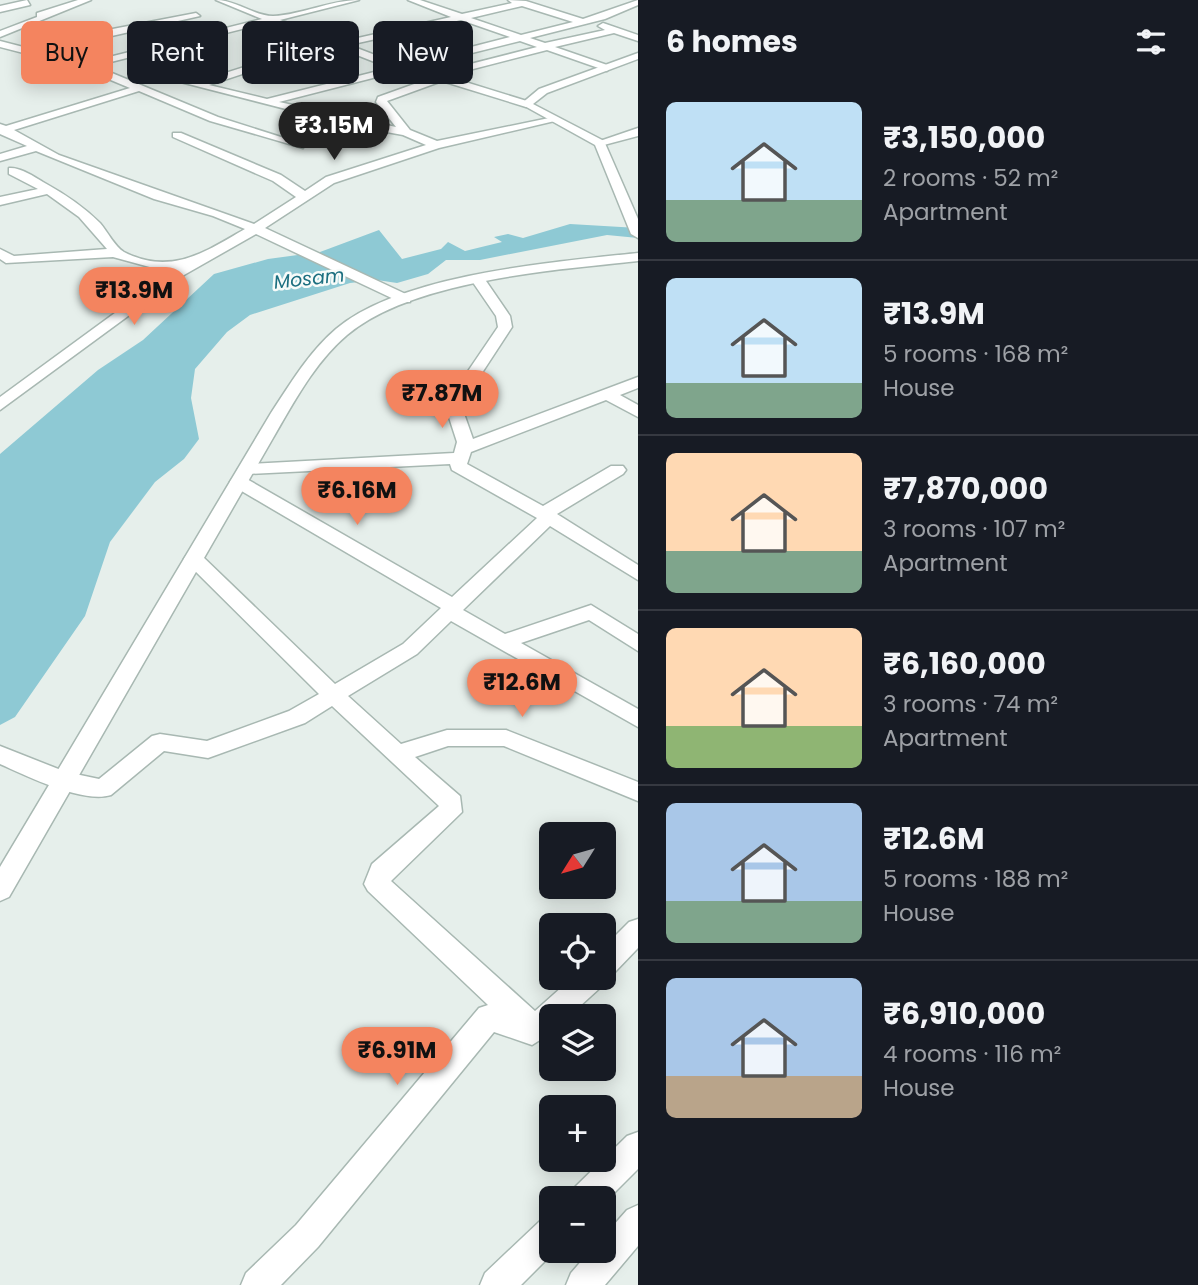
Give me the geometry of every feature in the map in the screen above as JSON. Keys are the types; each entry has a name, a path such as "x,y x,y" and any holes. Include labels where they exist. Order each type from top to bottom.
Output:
{"street":[{"path":"0,9 27,4 19,0"},
{"path":"0,34 44,17 40,15 87,0"},
{"path":"220,0 270,20"},
{"path":"113,59 355,0"},
{"path":"412,0 607,68"},
{"path":"512,0 638,38"},
{"path":"473,49 585,21 638,2"},
{"path":"359,41 523,4"},
{"path":"359,31 461,5"},
{"path":"113,32 196,16"},
{"path":"473,68 615,30"},
{"path":"0,44 21,48"},
{"path":"526,104 543,91 638,56"},
{"path":"237,60 242,59"},
{"path":"197,85 242,71"},
{"path":"266,102 373,74"},
{"path":"113,77 214,119 299,146"},
{"path":"2,129 149,84"},
{"path":"192,84 406,132 436,145"},
{"path":"406,132 381,102 382,99 421,84"},
{"path":"462,84 526,104 600,143 628,137 638,131"},
{"path":"0,405 191,264 255,229 330,180 436,145 554,120"},
{"path":"2,129 55,157 255,229 375,282 405,299"},
{"path":"177,135 277,178 305,197"},
{"path":"614,140 638,150"},
{"path":"600,143 638,234"},
{"path":"0,148 32,144"},
{"path":"0,158 32,144"},
{"path":"6,173 55,157"},
{"path":"6,173 51,190 101,229 116,253"},
{"path":"0,201 51,190"},
{"path":"0,253 11,260 116,253 157,265 191,264"},
{"path":"0,890 62,780 306,373 343,331 405,299 527,270 638,257"},
{"path":"479,281 503,316 505,327 453,405 466,442 460,453 458,466 545,515 638,574"},
{"path":"243,476 460,453 638,382"},
{"path":"607,394 638,412"},
{"path":"0,755 62,780 103,789 160,742 208,750 297,717 410,649 545,515 617,470"},
{"path":"243,476 502,642 638,719"},
{"path":"194,559 332,695 446,798 452,808 381,871 377,884 535,1030"},
{"path":"502,642 591,612 638,645"},
{"path":"397,754 447,737 506,738 638,792"},
{"path":"616,953 638,930"},
{"path":"258,1285 307,1236 489,1017 532,1032 578,990"},
{"path":"598,1186 638,1147"},
{"path":"583,1285 638,1221"},
{"path":"500,1284 539,1244"}],"water":[{"name":"Mosam","path":"570,224 638,228 638,238 607,235 480,260 446,260 428,274 397,283 377,280 350,283 250,315 227,332 195,369 191,398 199,439 184,459 155,482 110,542 85,616 15,717 0,725 0,454 98,370 143,340 214,274 268,259 320,252 379,230 402,259 441,249 448,242 465,251 502,242 494,237 508,234 523,238"}]}
